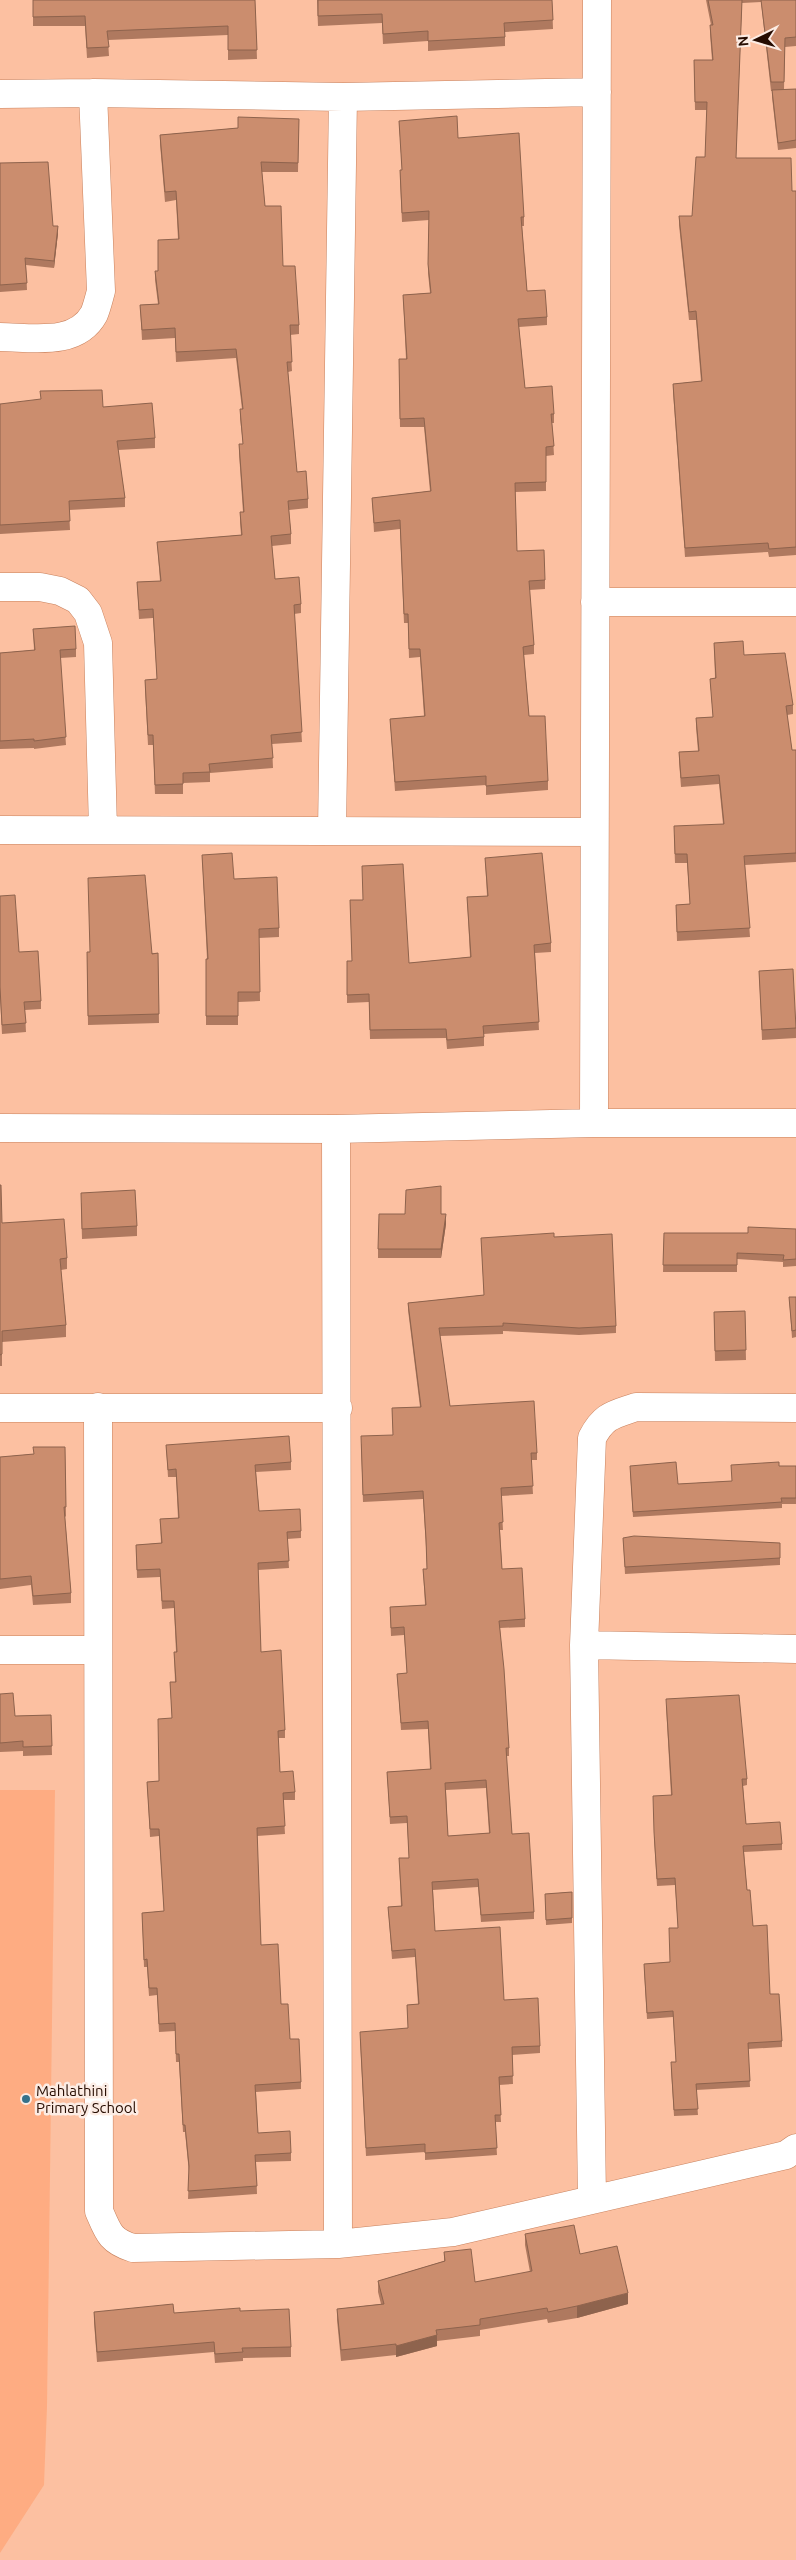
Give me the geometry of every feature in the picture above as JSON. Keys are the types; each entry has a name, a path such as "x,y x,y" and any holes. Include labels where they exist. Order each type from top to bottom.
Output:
{"street":[{"path":"594,1123 597,0"},
{"path":"0,94 93,93 343,98 597,92"},
{"path":"0,337 56,338 76,333 86,325 94,313 101,291 93,93"},
{"path":"332,831 343,98"},
{"path":"0,587 40,587 60,591 78,600 88,613 98,644 103,829"},
{"path":"595,602 796,602"},
{"path":"0,830 594,832"},
{"path":"0,1128 336,1129 594,1123 796,1123"},
{"path":"336,1129 338,2244"},
{"path":"592,2199 584,1645 592,1438 599,1423 613,1415 636,1407 796,1408"},
{"path":"0,1408 338,1408"},
{"path":"98,1408 99,2211 108,2232 118,2244 133,2248 338,2244 453,2232 786,2155 796,2148"},
{"path":"584,1645 796,1649"},
{"path":"0,1650 98,1650"}],"shaded area":[{"name":"Mahlathini Primary School","path":"0,1790 55,1790 47,2407 44,2485 0,2553"}],"building":[{"path":"33,0 255,0 257,50 228,50 228,26 107,31 109,47 87,48 85,16 33,17"},
{"path":"318,0 552,0 553,20 504,23 505,37 428,41 428,31 383,34 382,14 318,16"},
{"path":"708,0 742,0 736,158 791,158 792,191 796,191 796,547 769,549 768,543 685,548 673,384 702,381 696,311 689,312 679,216 692,216 696,157 705,157 707,102 695,102 694,60 713,60 710,25 713,25"},
{"path":"761,0 796,0 796,37 785,38 784,82 771,82"},
{"path":"796,89 796,140 778,143 772,90"},
{"path":"457,116 458,138 519,133 524,217 521,217 527,291 545,290 547,317 518,319 525,388 552,386 554,414 551,414 554,446 546,447 546,482 515,483 517,551 544,550 545,580 529,581 534,645 523,647 529,716 545,716 548,781 486,786 486,776 395,782 390,719 425,716 420,649 409,649 408,614 404,614 400,520 374,523 372,498 431,491 424,418 400,419 399,359 407,359 403,295 431,293 428,264 429,211 402,213 399,121"},
{"path":"238,117 299,119 298,163 261,162 265,206 281,206 283,266 295,266 299,325 290,325 292,362 287,362 297,472 306,471 308,499 288,501 291,534 271,536 275,579 299,577 301,604 294,605 302,732 271,735 273,758 209,764 210,772 183,773 183,784 155,785 153,735 148,735 145,680 157,679 153,609 139,610 137,582 161,581 157,542 242,535 240,512 244,512 239,444 243,444 240,409 243,409 236,349 176,352 175,328 142,330 140,305 159,304 155,271 158,271 158,240 179,239 176,191 165,192 160,135 238,128"},
{"path":"48,162 53,226 58,226 54,261 25,258 27,283 0,285 0,163"},
{"path":"102,390 103,407 152,403 155,438 117,441 125,498 69,501 70,521 0,525 0,404 41,399 40,391"},
{"path":"75,626 76,649 60,650 66,737 34,741 34,739 0,741 0,653 35,650 33,629"},
{"path":"743,641 744,655 785,653 793,705 786,706 792,750 796,750 796,853 744,856 750,928 677,932 676,905 690,904 687,854 675,854 674,826 724,824 719,775 681,778 679,752 699,751 696,718 713,717 710,679 716,678 714,643"},
{"path":"232,853 234,879 277,877 279,928 259,929 260,992 238,992 238,1016 206,1016 206,959 208,959 202,855"},
{"path":"542,853 551,943 534,945 539,1022 483,1026 484,1037 447,1040 446,1029 370,1030 369,994 347,995 347,961 352,961 350,900 363,900 362,866 403,864 409,963 471,957 467,897 488,896 485,858"},
{"path":"145,875 152,954 158,953 159,1014 88,1016 87,952 90,952 88,878"},
{"path":"15,895 19,952 38,951 41,1001 24,1002 26,1023 2,1025 0,896"},
{"path":"793,969 796,1028 762,1030 759,971"},
{"path":"0,1185 2,1223 64,1219 67,1258 60,1259 66,1325 2,1331 2,1354 0,1355"},
{"path":"441,1186 441,1214 446,1214 441,1249 378,1249 379,1214 405,1214 406,1190"},
{"path":"135,1190 137,1226 82,1229 81,1193"},
{"path":"748,1227 796,1229 796,1259 783,1260 784,1255 737,1253 737,1265 663,1265 664,1233 748,1233"},
{"path":"554,1233 554,1237 612,1234 616,1326 579,1328 503,1323 503,1326 439,1328 450,1406 534,1401 537,1453 531,1453 533,1486 501,1488 503,1522 499,1523 502,1569 522,1568 525,1619 499,1621 509,1748 506,1748 512,1834 529,1833 534,1912 481,1915 478,1879 432,1882 435,1931 500,1927 504,2000 538,1998 540,2046 512,2047 513,2076 499,2077 501,2115 495,2115 497,2148 425,2153 425,2144 366,2148 360,2032 408,2028 407,2005 419,2004 415,1949 392,1951 388,1907 402,1906 399,1858 409,1858 407,1816 390,1817 387,1772 431,1769 428,1721 401,1723 397,1674 407,1673 404,1627 391,1628 390,1607 426,1605 423,1569 427,1569 423,1491 363,1495 361,1436 393,1435 392,1408 421,1407 408,1303 484,1295 481,1238","holes":["486,1780 490,1833 448,1836 445,1783"]},
{"path":"789,1297 796,1297 796,1330 792,1331"},
{"path":"745,1311 746,1350 715,1351 714,1312"},
{"path":"289,1436 291,1462 255,1465 259,1511 300,1509 301,1531 287,1532 289,1561 258,1563 261,1652 281,1650 285,1730 278,1731 280,1772 293,1771 295,1792 283,1793 285,1826 257,1828 261,1945 278,1944 281,2004 288,2004 290,2039 299,2039 301,2082 255,2085 258,2133 290,2131 291,2153 255,2155 257,2186 188,2191 189,2166 185,2125 183,2125 179,2054 176,2054 175,2023 159,2024 157,1988 149,1988 147,1959 144,1960 142,1913 164,1911 159,1829 150,1829 147,1782 159,1781 158,1719 172,1718 170,1682 176,1682 174,1652 177,1652 174,1601 162,1601 160,1569 137,1570 136,1545 162,1543 160,1519 179,1518 176,1469 168,1470 166,1445"},
{"path":"33,1447 65,1447 66,1507 64,1507 71,1593 33,1596 31,1576 0,1579 0,1457 34,1454"},
{"path":"676,1462 678,1484 732,1481 731,1465 779,1462 779,1466 796,1466 796,1498 781,1498 782,1502 633,1512 630,1466"},
{"path":"634,1536 780,1543 780,1558 625,1567 623,1538"},
{"path":"13,1693 15,1716 51,1715 52,1746 23,1747 23,1741 0,1743 0,1694"},
{"path":"739,1695 747,1779 742,1779 746,1824 780,1822 782,1844 743,1846 753,1926 767,1925 770,1994 779,1994 782,2041 748,2043 750,2081 696,2084 698,2109 674,2110 671,2062 676,2062 673,2011 647,2013 644,1964 670,1962 669,1928 678,1928 675,1878 657,1879 654,1832 653,1796 672,1795 666,1699"},
{"path":"572,1892 572,1918 546,1920 545,1894"},
{"path":"574,2225 580,2254 617,2246 628,2293 548,2312 547,2308 480,2319 480,2325 436,2330 437,2335 396,2346 396,2344 341,2350 337,2309 384,2304 378,2281 445,2261 444,2252 471,2249 475,2282 532,2271 525,2234"},
{"path":"173,2304 174,2313 240,2308 240,2311 289,2309 291,2347 242,2348 243,2352 215,2354 214,2342 97,2352 94,2312"}],"place":[{"name":"Mahlathini Primary School","path":"26,2099"}]}
